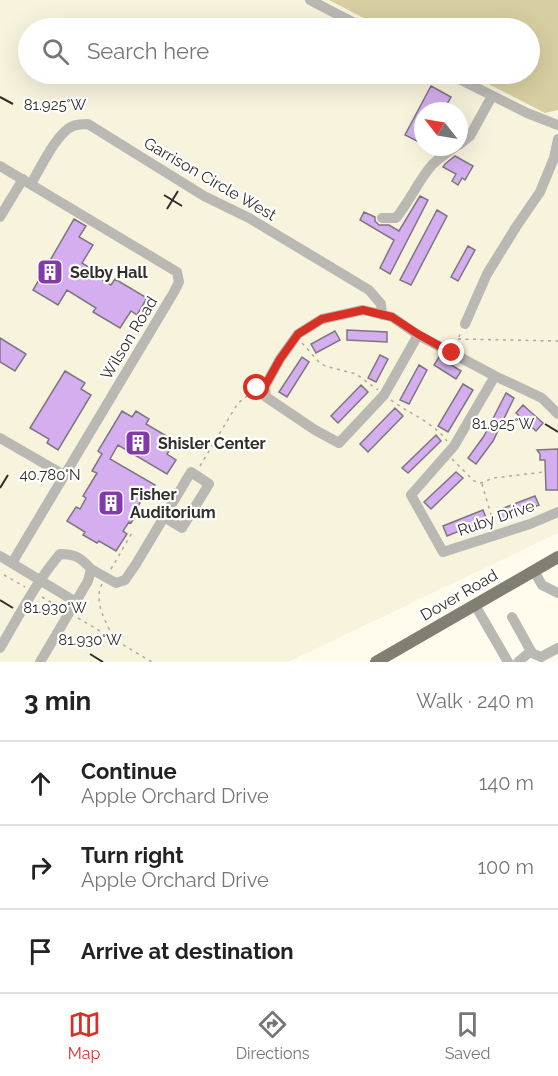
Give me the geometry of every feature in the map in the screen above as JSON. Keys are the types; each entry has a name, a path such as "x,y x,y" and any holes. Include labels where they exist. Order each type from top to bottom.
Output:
{"main road":[{"name":"Dover Road","path":"376,662 558,557"}],"street":[{"path":"310,0 345,18"},
{"path":"469,84 527,113 558,125"},
{"path":"468,137 492,96"},
{"name":"Garrison Circle West","path":"0,217 63,132 74,125 88,124 204,196 249,218 369,290 381,304 382,315"},
{"path":"465,324 487,274 540,192 554,158 558,139"},
{"path":"382,218 396,218 430,167 442,156"},
{"name":"Wilson Road","path":"0,166 177,272 179,282 12,563"},
{"path":"418,334 384,394 339,443 266,397 265,386 280,359 298,334 322,319 363,310 392,317 452,353 542,398 558,414"},
{"path":"452,449 495,376"},
{"path":"0,438 64,475"},
{"name":"Ruby Drive","path":"452,449 411,495 442,552 530,524 558,512"},
{"path":"0,648 40,580 60,554 72,554 91,569 116,583 125,580 191,472 209,484 182,528 164,517"},
{"path":"0,556 75,602"},
{"path":"40,662 88,581 91,569"},
{"path":"534,571 542,585 558,593"},
{"path":"476,605 508,662"},
{"path":"512,617 531,651 538,657 558,648"},
{"path":"518,662 531,651"}],"path":[{"path":"452,353 465,324"},
{"path":"298,334 300,340 325,366 356,374 402,408 439,430 452,449 452,459 474,481 481,483 494,478 544,472"},
{"path":"458,339 558,341"},
{"path":"195,475 238,403 257,388 265,386"},
{"path":"481,483 497,535"},
{"path":"4,575 152,662"}],"shaded area":[{"path":"0,0 558,0 558,533 288,662 0,662"},
{"path":"329,0 558,0 558,110 545,113 488,84 540,84 540,18 364,18"}],"building":[{"path":"431,86 451,97 448,102 423,102"},
{"path":"414,118 414,140 405,135"},
{"path":"455,156 473,166 465,180 462,178 458,185 452,181 456,174 443,167"},
{"path":"420,196 428,200 390,274 380,268 394,240 360,220 364,212 375,217 379,225 389,225 399,231"},
{"path":"437,210 447,216 411,285 400,280"},
{"name":"Selby Hall","path":"74,219 86,226 79,237 93,245 82,263 93,270 91,273 111,285 115,279 147,298 137,315 131,311 120,328 93,312 96,308 67,290 58,305 33,290"},
{"path":"468,246 475,250 458,281 451,277"},
{"path":"347,330 387,332 387,342 347,340"},
{"path":"335,331 340,340 316,353 311,344"},
{"path":"0,338 26,354 15,371 0,362"},
{"path":"380,355 388,359 376,382 368,378"},
{"path":"302,357 309,362 287,397 279,392"},
{"path":"439,357 461,371 456,379 434,365"},
{"path":"419,365 427,370 409,404 400,400"},
{"path":"65,371 85,383 81,389 91,395 58,450 47,443 49,439 30,428"},
{"path":"463,384 473,390 448,432 438,426"},
{"path":"361,385 368,392 338,423 331,416"},
{"path":"506,393 514,398 493,441 476,464 468,458 484,436"},
{"path":"523,405 543,423 536,431 516,413"},
{"path":"395,408 403,416 368,452 360,444"},
{"name":"Fisher Auditorium","path":"122,411 132,417 136,411 149,419 146,424 175,441 167,454 176,460 167,474 118,445 110,459 155,485 146,500 143,498 136,509 139,510 123,531 127,534 116,551 83,535 85,532 67,521 76,507 80,509 86,498 83,496 97,473 92,471 102,454 98,451"},
{"path":"436,435 441,441 408,473 402,468"},
{"path":"558,449 558,490 546,490 545,460 540,460 537,450"},
{"path":"456,472 463,478 431,509 424,502"},
{"path":"535,496 539,505 500,520 496,511"},
{"path":"483,510 487,520 447,536 443,526"}],"place":[{"name":"Selby Hall","path":"50,272"},
{"name":"Shisler Center","path":"138,443"},
{"name":"Fisher Auditorium","path":"111,503"}],"route":[{"path":"257,388 265,386 280,359 298,334 322,319 363,310 392,317 452,353"}]}
